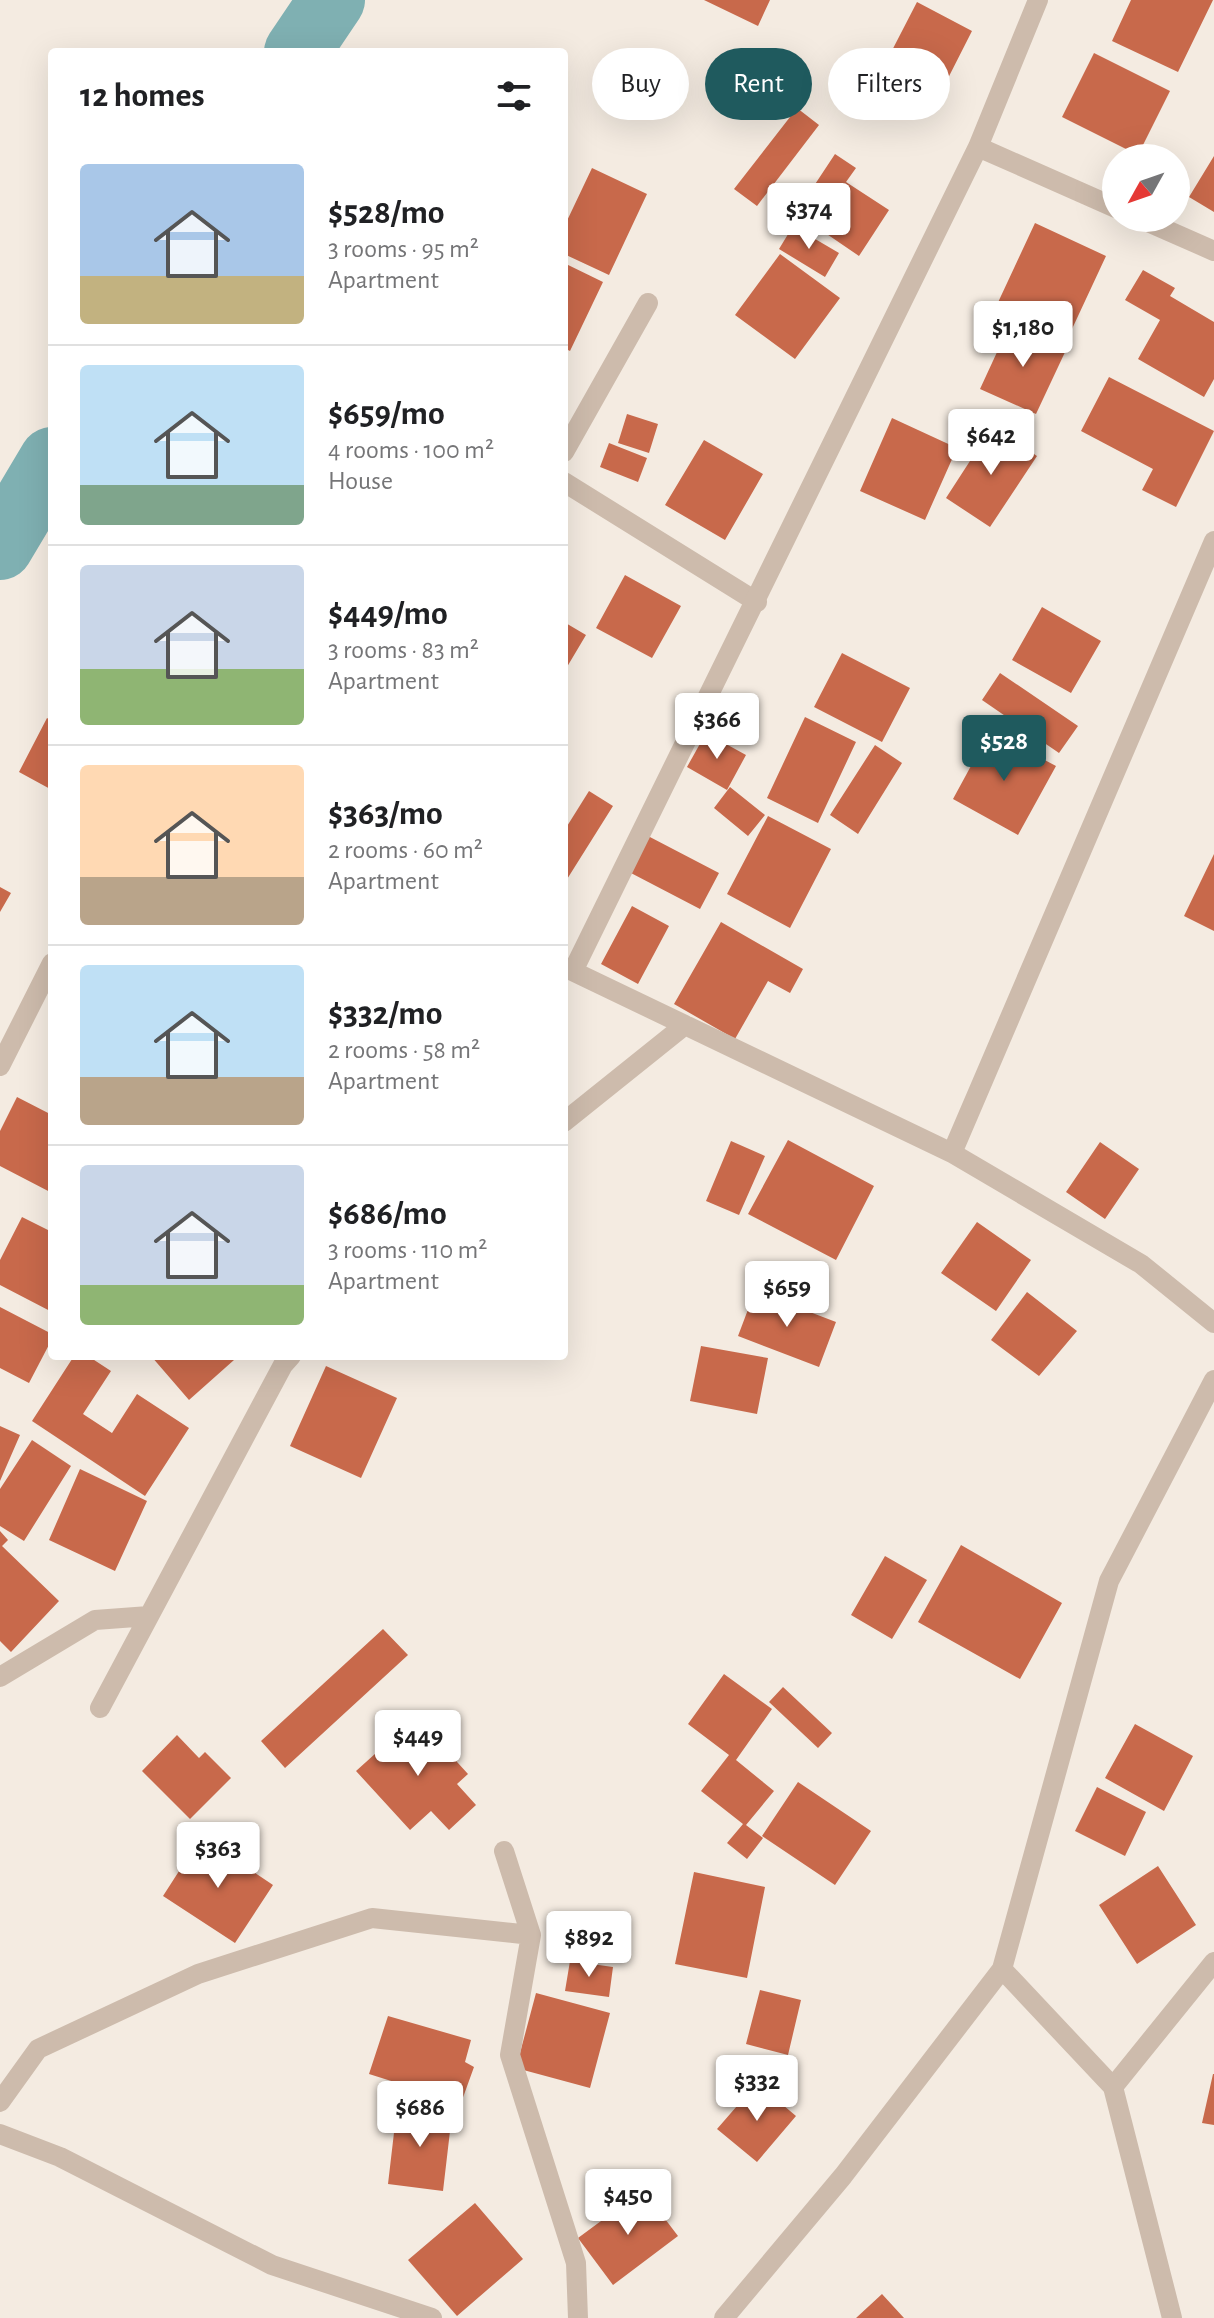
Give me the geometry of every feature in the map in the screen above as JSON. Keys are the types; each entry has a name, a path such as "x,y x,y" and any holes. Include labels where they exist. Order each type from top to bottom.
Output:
{"street":[{"path":"1038,0 978,147 757,602 569,969 952,1153 1141,1264 1214,1323"},
{"path":"978,147 1102,202"},
{"path":"1171,232 1214,251"},
{"path":"568,445 648,303"},
{"path":"568,484 757,602"},
{"path":"952,1153 1214,541"},
{"path":"0,1066 48,971"},
{"path":"568,1119 685,1025"},
{"path":"100,1708 287,1360"},
{"path":"724,2318 843,2176 1002,1969 1109,1581 1214,1380"},
{"path":"0,1677 95,1620 149,1616"},
{"path":"504,1851 531,1935 510,2055 576,2263 578,2318"},
{"path":"0,2102 38,2049 198,1974 372,1918 531,1935"},
{"path":"1113,2087 1214,1962"},
{"path":"1002,1969 1113,2087 1172,2318"},
{"path":"0,2134 60,2157 272,2265 432,2318"}],"building":[{"path":"704,0 770,0 758,26"},
{"path":"1131,0 1213,0 1178,72 1112,41"},
{"path":"917,2 972,31 950,74 950,48 893,48"},
{"path":"1094,53 1170,91 1144,144 1116,144 1062,117"},
{"path":"788,120 812,120 819,125 757,206 734,189"},
{"path":"835,154 856,168 846,182 889,210 859,256 796,213"},
{"path":"1214,156 1214,212 1190,195"},
{"path":"592,168 647,194 609,275 568,256 568,219"},
{"path":"1035,223 1106,256 1065,344 994,311"},
{"path":"793,226 839,253 825,277 779,249"},
{"path":"780,254 840,298 795,359 735,315"},
{"path":"568,265 603,282 568,350"},
{"path":"1143,270 1175,288 1170,296 1214,322 1214,379 1204,397 1138,359 1160,320 1125,300"},
{"path":"1010,324 1066,350 1036,414 980,389"},
{"path":"1109,377 1214,431 1176,507 1142,490 1153,469 1081,431"},
{"path":"627,414 658,424 649,453 618,443"},
{"path":"892,418 957,448 925,520 860,491"},
{"path":"992,427 1037,456 990,527 946,498"},
{"path":"704,440 763,474 725,540 665,505"},
{"path":"609,443 647,458 638,482 600,467"},
{"path":"625,575 681,606 652,658 596,628"},
{"path":"1042,607 1101,641 1071,693 1012,660"},
{"path":"568,624 586,635 568,665"},
{"path":"842,653 910,688 882,742 814,707"},
{"path":"1000,673 1078,726 1059,753 982,700"},
{"path":"805,717 856,742 818,823 767,798"},
{"path":"47,718 48,788 19,772"},
{"path":"990,731 1056,766 1018,835 953,799"},
{"path":"706,733 746,755 727,790 687,767"},
{"path":"875,745 902,763 858,834 830,815"},
{"path":"730,787 765,815 748,836 714,808"},
{"path":"589,791 613,806 568,878 568,825"},
{"path":"768,816 831,849 790,928 727,894"},
{"path":"648,836 719,873 700,909 629,872"},
{"path":"1214,854 1214,931 1184,916"},
{"path":"0,887 11,893 0,912"},
{"path":"632,906 669,926 638,984 601,964"},
{"path":"721,922 803,969 790,993 768,981 735,1039 674,1004"},
{"path":"17,1097 48,1113 48,1191 0,1166 0,1131"},
{"path":"788,1140 874,1186 836,1260 748,1214"},
{"path":"731,1141 765,1156 739,1215 706,1201"},
{"path":"1100,1142 1139,1169 1105,1219 1066,1192"},
{"path":"22,1217 48,1230 48,1310 0,1285 0,1260"},
{"path":"977,1222 1031,1260 996,1311 941,1273"},
{"path":"755,1291 836,1322 819,1367 738,1336"},
{"path":"1027,1292 1077,1331 1039,1376 991,1340"},
{"path":"0,1307 48,1332 48,1347 29,1383 0,1368"},
{"path":"701,1346 768,1358 757,1414 690,1401"},
{"path":"71,1360 94,1360 111,1371 83,1414 112,1433 137,1394 189,1428 145,1496 32,1421"},
{"path":"154,1360 234,1360 189,1400"},
{"path":"326,1366 397,1398 361,1478 290,1446"},
{"path":"0,1426 20,1435 0,1481"},
{"path":"32,1440 71,1466 24,1541 0,1526 0,1489"},
{"path":"80,1469 147,1501 115,1571 49,1540"},
{"path":"0,1531 8,1540 2,1546 59,1601 11,1652 0,1641"},
{"path":"961,1545 1062,1603 1020,1679 918,1622"},
{"path":"885,1556 927,1580 892,1639 851,1615"},
{"path":"383,1629 408,1655 285,1768 261,1741"},
{"path":"724,1674 772,1709 736,1760 774,1791 746,1825 763,1838 747,1859 727,1843 743,1824 701,1791 729,1755 688,1724"},
{"path":"783,1687 832,1733 818,1748 769,1702"},
{"path":"416,1717 468,1774 457,1784 476,1805 449,1830 431,1811 410,1830 356,1771"},
{"path":"1135,1724 1193,1756 1164,1811 1105,1778"},
{"path":"177,1735 199,1758 205,1752 231,1778 190,1819 142,1771"},
{"path":"798,1782 871,1831 835,1885 762,1836"},
{"path":"1097,1787 1146,1812 1125,1856 1075,1831"},
{"path":"201,1837 273,1885 235,1943 163,1896"},
{"path":"1158,1866 1196,1925 1137,1964 1099,1905"},
{"path":"694,1872 765,1887 747,1978 675,1964"},
{"path":"570,1961 613,1967 609,1997 565,1991"},
{"path":"760,1990 801,2000 788,2055 746,2044"},
{"path":"536,1993 610,2013 590,2088 516,2068"},
{"path":"388,2016 471,2040 465,2062 474,2067 461,2103 369,2074"},
{"path":"1214,2074 1214,2125 1202,2123"},
{"path":"757,2083 796,2116 757,2162 717,2129"},
{"path":"397,2107 452,2114 443,2191 388,2184"},
{"path":"643,2190 678,2236 613,2285 578,2238"},
{"path":"475,2203 523,2259 457,2316 408,2260"},
{"path":"882,2294 904,2318 856,2318"}],"waterway":[{"path":"300,48 332,0"},
{"path":"0,547 48,467"}]}
